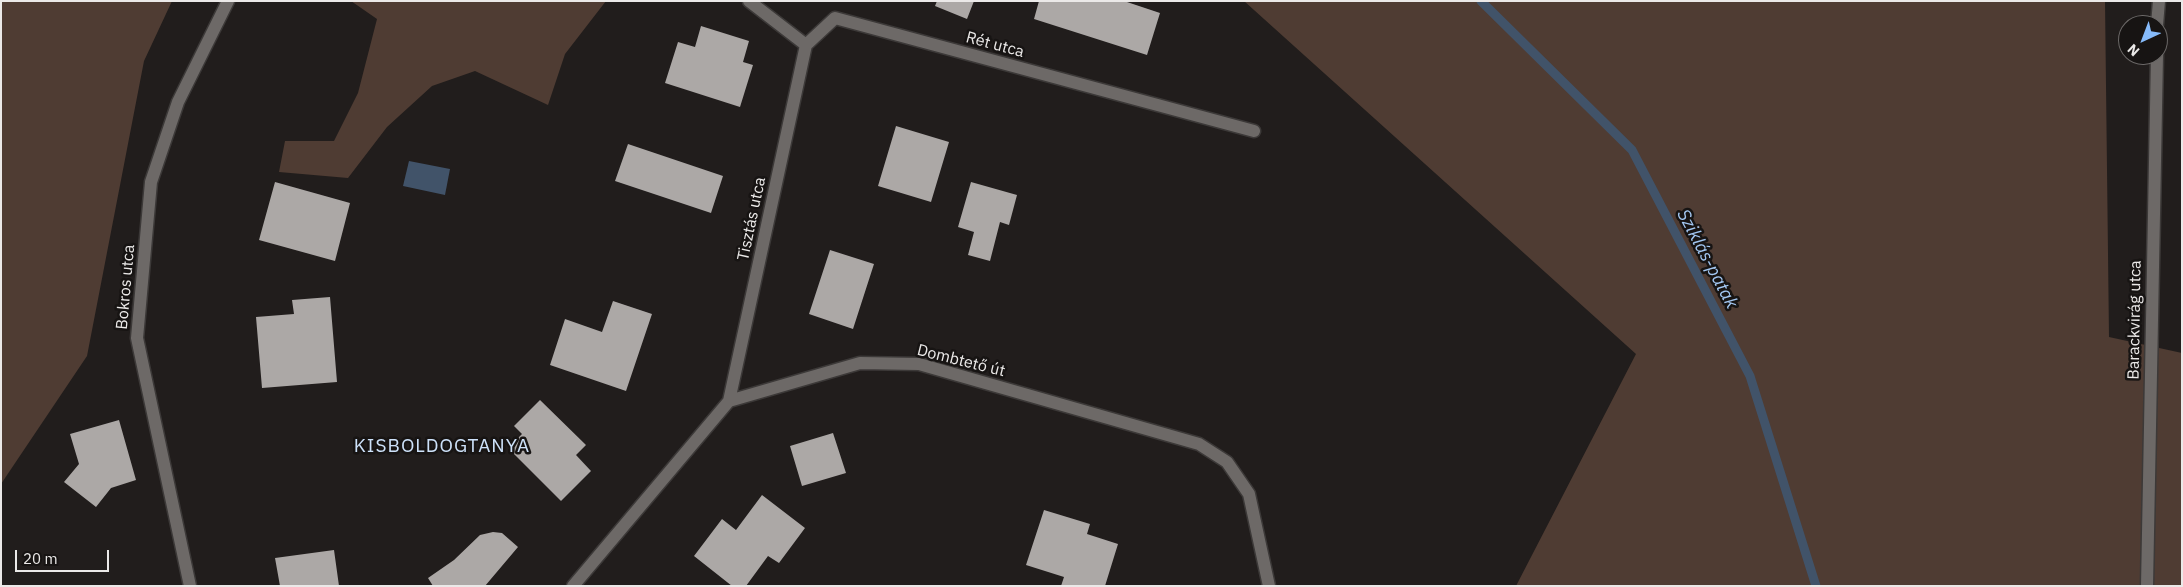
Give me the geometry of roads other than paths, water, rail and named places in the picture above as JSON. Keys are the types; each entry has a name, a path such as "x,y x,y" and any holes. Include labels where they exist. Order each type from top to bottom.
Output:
{"street":[{"name":"Bokros utca","path":"190,586 137,338 151,182 178,102 228,1"},
{"path":"749,1 806,45"},
{"path":"2158,15 2159,1"},
{"name":"Rét utca","path":"806,45 835,18 1254,131"},
{"name":"Tisztás utca","path":"729,401 806,45"},
{"name":"Barackvirág utca","path":"2147,586 2157,65"},
{"name":"Dombtető út","path":"729,401 860,363 920,364 1199,444 1227,462 1249,494 1269,586"},
{"path":"573,586 729,401"}],"water":[{"path":"409,161 450,169 445,195 403,186"}],"waterway":[{"name":"Sziklás-patak","path":"1481,1 1632,150 1750,376 1816,586"}],"district":[{"name":"KISBOLDOGTANYA","path":"442,447"}]}
